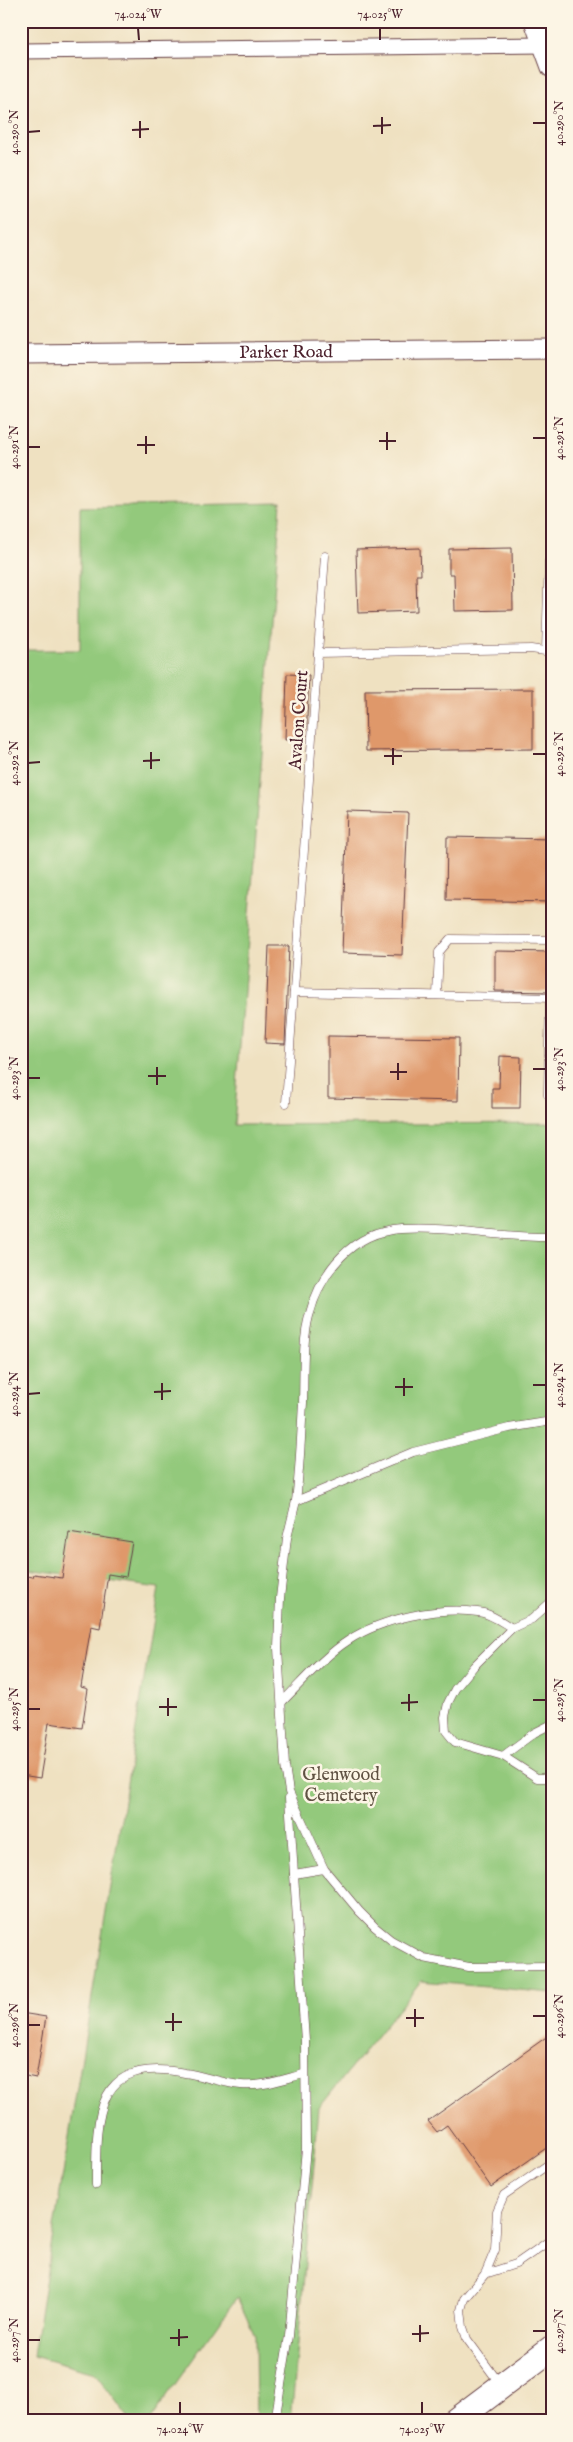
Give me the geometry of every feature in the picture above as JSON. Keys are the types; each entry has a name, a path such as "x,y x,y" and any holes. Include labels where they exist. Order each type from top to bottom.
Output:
{"highway":[{"path":"455,2421 552,2348"}],"main road":[{"path":"535,21 548,53"}],"street":[{"path":"21,51 548,53"},
{"name":"Parker Road","path":"21,354 552,349"}],"lane":[{"path":"318,653 324,556"},
{"path":"549,561 549,651"},
{"name":"Avalon Court","path":"286,1103 318,653 549,651"},
{"path":"437,995 439,952 450,939 552,940"},
{"path":"294,992 551,998 548,1095 552,1095"},
{"path":"275,2421 289,2336 293,2272 306,2148 305,2041 278,1648 280,1598 287,1538 296,1501 300,1464 309,1317 318,1290 328,1273 343,1254 369,1235 401,1229 439,1229 526,1238 552,1237"},
{"path":"296,1501 413,1452 509,1428 552,1421"},
{"path":"552,1601 549,1609 512,1628 455,1689 448,1703 445,1717 446,1731 455,1742 503,1756 537,1778 552,1778"},
{"path":"282,1702 333,1652 348,1640 369,1629 394,1620 436,1612 480,1612 512,1628"},
{"path":"503,1756 534,1733 552,1724"},
{"path":"289,1792 324,1869 359,1911 390,1940 424,1958 469,1967 552,1966"},
{"path":"294,1874 324,1869"},
{"path":"96,2185 96,2136 100,2113 111,2089 120,2077 146,2070 169,2071 232,2084 260,2085 304,2074"},
{"path":"501,2386 470,2344 463,2327 461,2310 464,2299 485,2274 494,2250 498,2211 504,2195 552,2162"},
{"path":"485,2274 516,2264 552,2239"}],"green space":[{"name":"Glenwood Cemetery","path":"281,503 234,1125 552,1123 552,1993 421,1981 319,2108 291,2421 256,2421 255,2336 237,2297 149,2421 131,2421 95,2373 33,2356 159,1588 21,1569 21,650 80,650 80,507"}],"building":[{"path":"420,548 421,575 416,575 417,611 358,613 356,550"},
{"path":"512,548 513,610 455,611 454,574 449,574 449,549"},
{"path":"287,674 309,675 306,740 285,740"},
{"path":"533,689 533,749 366,751 365,690"},
{"path":"347,811 408,813 402,955 342,953"},
{"path":"447,837 552,839 552,902 446,900"},
{"path":"269,946 289,946 285,1044 265,1043"},
{"path":"495,951 552,952 552,992 495,991"},
{"path":"328,1036 459,1038 458,1101 328,1098"},
{"path":"500,1056 521,1057 520,1108 492,1108 492,1088 499,1088"},
{"path":"69,1532 132,1542 126,1577 108,1574 100,1628 91,1626 81,1687 88,1689 82,1728 49,1723 40,1778 21,1775 21,1575 33,1577 34,1574 62,1578"},
{"path":"21,2013 46,2017 36,2078 21,2075"},
{"path":"552,2033 552,2144 491,2187 447,2125 437,2132 428,2121"}]}
